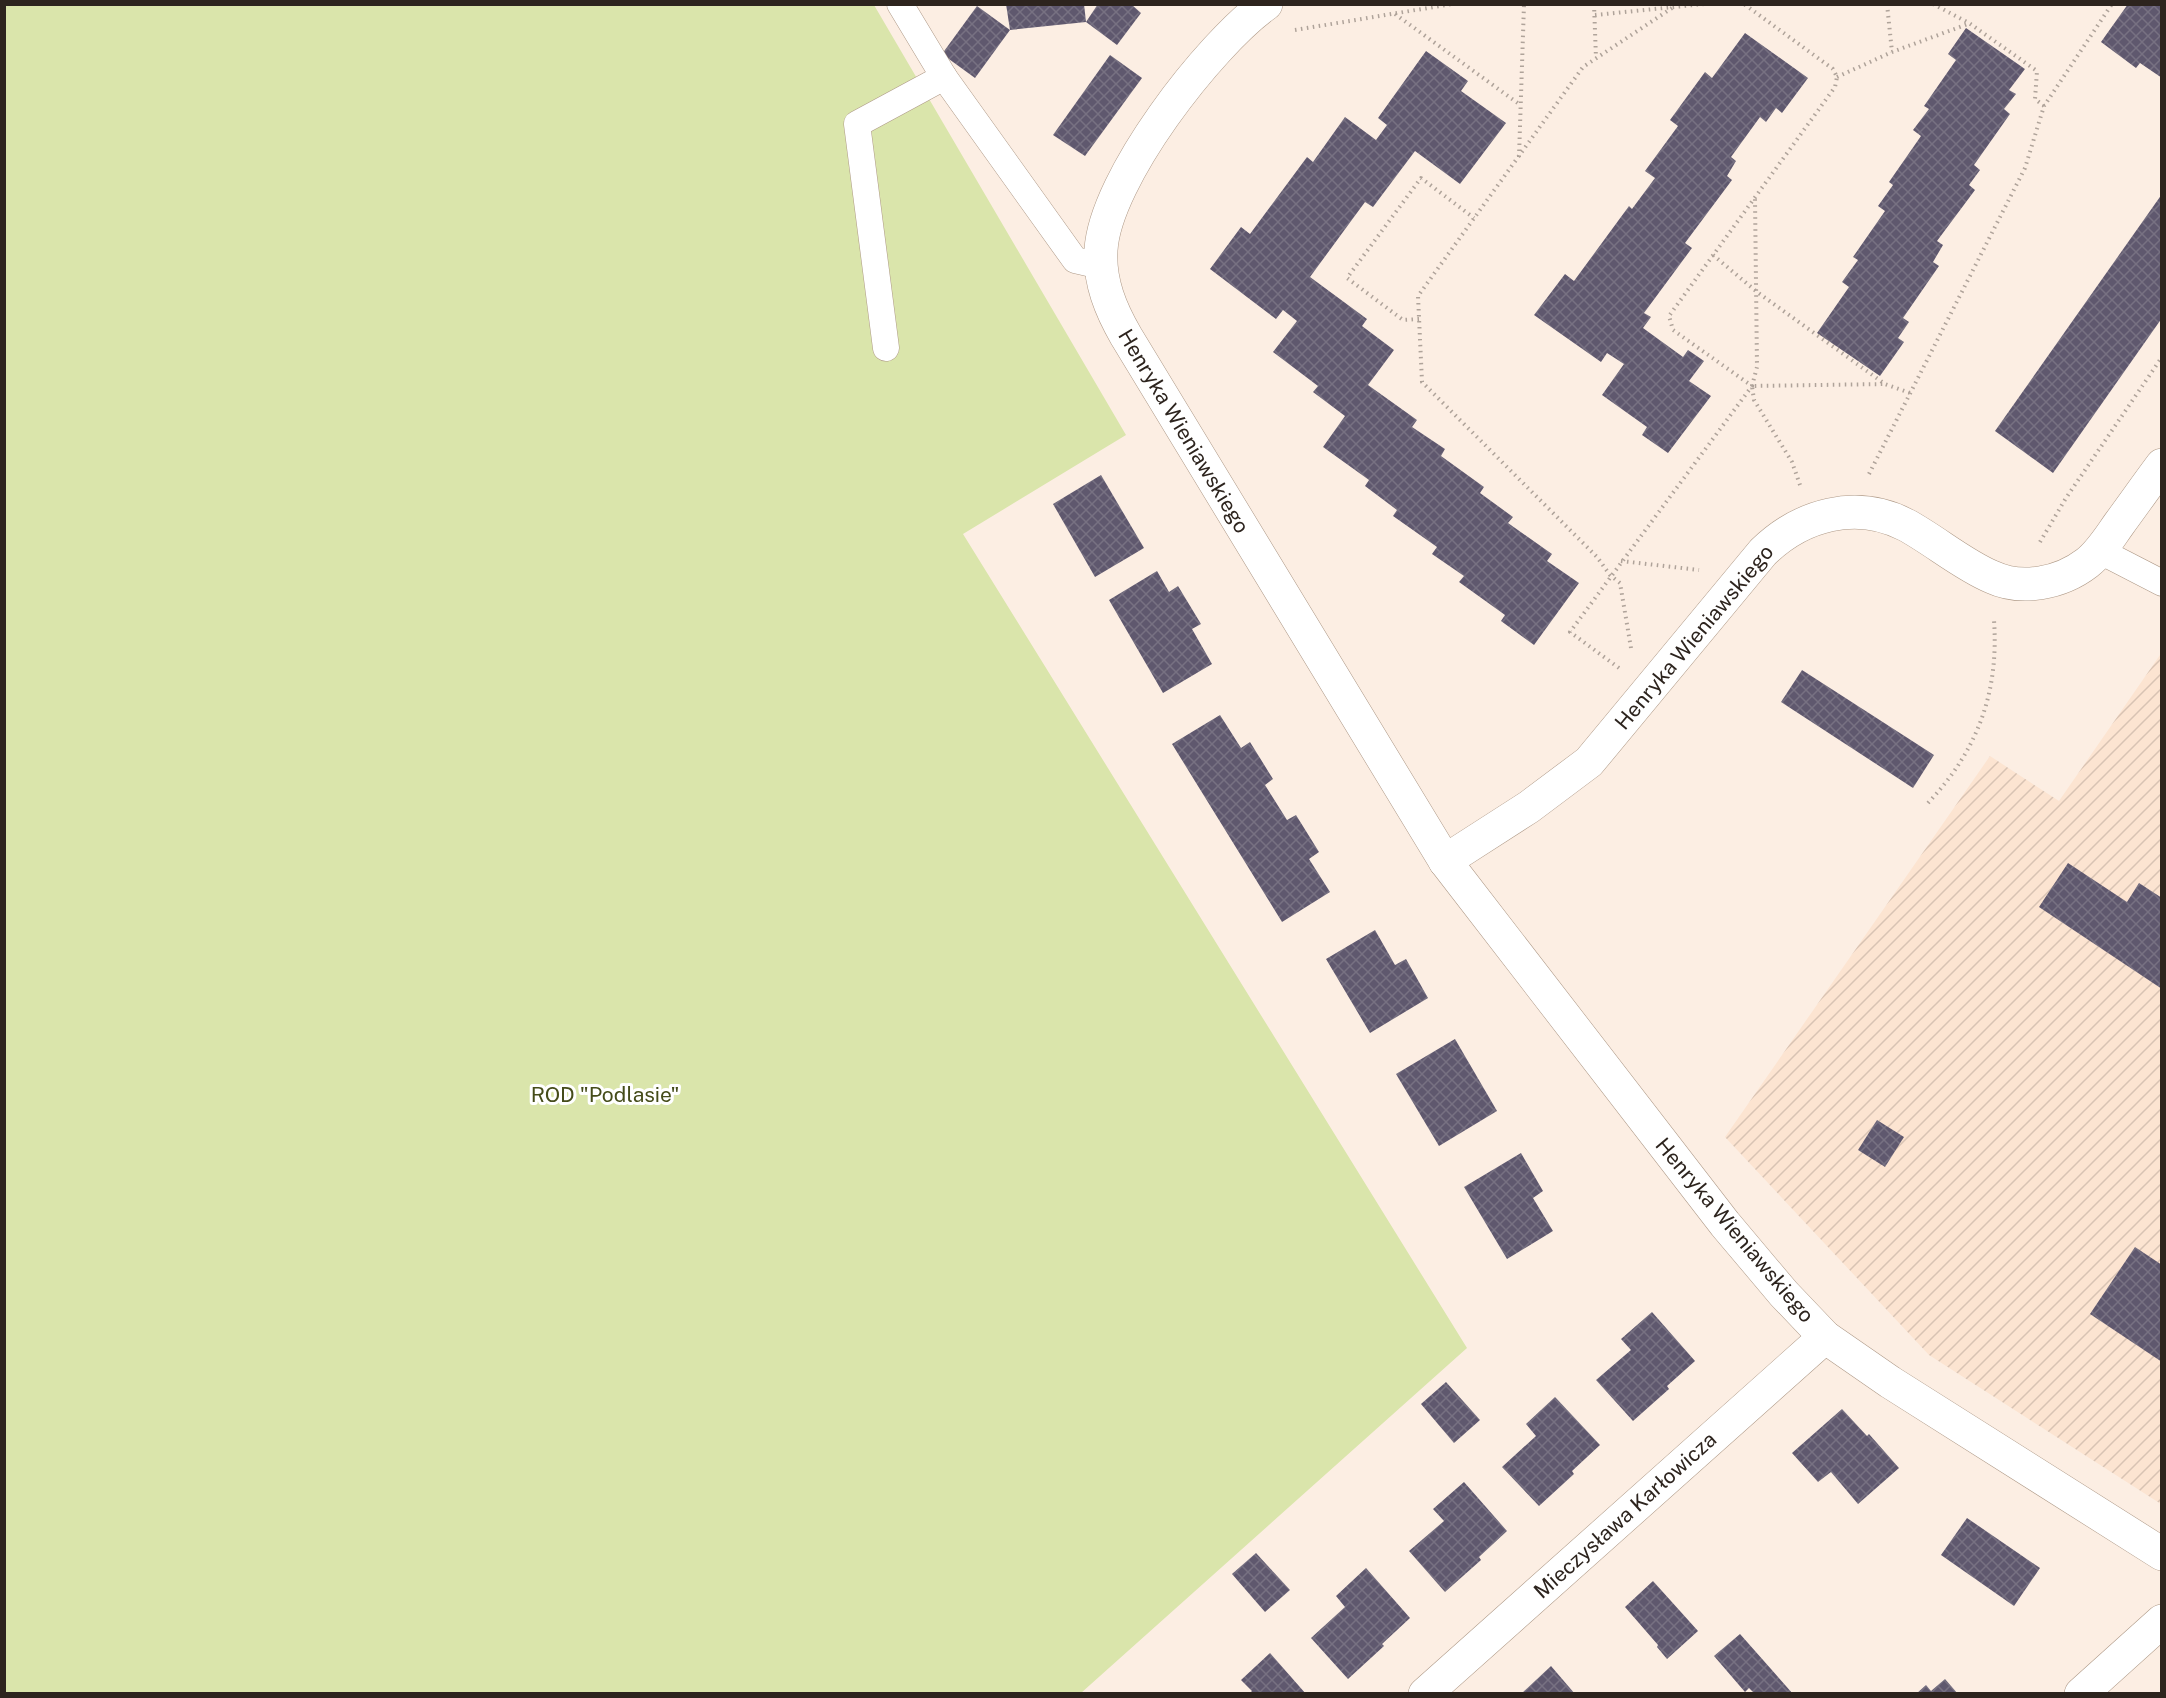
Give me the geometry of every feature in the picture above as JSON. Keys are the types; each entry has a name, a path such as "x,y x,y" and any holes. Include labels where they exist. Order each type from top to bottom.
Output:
{"street":[{"name":"Henryka Wieniawskiego","path":"1266,4 1231,36 1189,83 1131,165 1108,213 1101,249 1101,266 1108,301 1121,327 1446,861 1725,1224 1784,1294 1824,1337 1900,1389 2162,1554"},
{"path":"2003,580 2044,582 2058,579 2087,563 2100,551 2162,465"},
{"name":"Henryka Wieniawskiego","path":"1446,861 1528,807 1589,762 1640,684 1732,590 1763,552 1777,538 1800,524 1842,513 1863,513 1882,517 1904,524 2003,580"},
{"name":"Mieczysława Karłowicza","path":"1425,1694 1824,1337"},
{"path":"2081,1694 2162,1622"}],"lane":[{"path":"900,4 944,77 1075,260 1101,266"},
{"path":"886,348 857,124 944,77"},
{"path":"2100,551 2162,584"}],"path":[{"path":"1291,31 1452,4"},
{"path":"1519,157 1524,4"},
{"path":"1594,4 1596,59"},
{"path":"1594,15 1704,4"},
{"path":"1744,4 1833,69 1837,77 1835,87 1669,316 1672,330 1752,386 1885,384"},
{"path":"1887,4 1892,52"},
{"path":"1934,4 1969,23 2037,71 2035,99 2044,106"},
{"path":"1863,513 1866,479 2025,168 2044,106 2112,4"},
{"path":"1640,684 1620,583 1610,575 1597,557 1422,382 1418,296 1583,67 1672,8"},
{"path":"1394,14 1519,104"},
{"path":"1837,77 1892,52 1969,23"},
{"path":"1419,319 1402,320 1347,278 1421,178 1474,218"},
{"path":"1640,684 1570,632 1752,386 1757,367 1755,197"},
{"path":"1713,255 1757,292 1885,384 1910,393"},
{"path":"1928,803 1960,762 1986,708 1994,670 2003,580 2066,498 2162,357"},
{"path":"1752,386 1754,400 1792,462 1812,520"},
{"path":"1621,561 1710,572 1732,590"}],"shaded area":[{"path":"2160,655 2161,1504 1929,1355 1725,1137 1990,756 2059,801"}],"green space":[{"name":"ROD \"Podlasie\"","path":"5,5 874,5 1126,435 963,534 1467,1348 1081,1693 5,1694"}],"building":[{"path":"1006,4 1084,4 1086,22 1010,30"},
{"path":"1098,4 1131,4 1141,13 1117,45 1086,22"},
{"path":"2128,4 2162,4 2162,78 2140,63 2136,68 2101,42"},
{"path":"977,6 1010,30 975,78 942,54"},
{"path":"1966,28 2025,69 2009,90 2016,94 2004,109 2010,114 1974,165 1980,170 1969,185 1975,190 1937,241 1943,245 1933,262 1939,266 1903,318 1909,322 1898,338 1904,342 1880,376 1817,333 1849,287 1842,282 1858,260 1853,257 1885,211 1878,206 1893,185 1889,182 1921,136 1913,130 1929,109 1924,106 1956,60 1948,54"},
{"path":"1745,33 1808,78 1782,113 1776,108 1766,122 1760,117 1731,157 1736,161 1727,176 1732,180 1685,243 1692,248 1644,313 1651,317 1643,328 1683,357 1688,350 1704,361 1689,381 1711,396 1668,453 1642,435 1647,427 1602,395 1624,364 1607,353 1601,362 1534,315 1565,274 1574,281 1629,206 1632,209 1655,178 1645,171 1678,126 1670,120 1705,72 1712,78"},
{"path":"1426,51 1468,81 1461,91 1506,123 1460,184 1415,151 1373,207 1365,202 1310,277 1367,319 1362,326 1394,350 1368,385 1417,420 1412,427 1445,449 1441,456 1484,487 1480,493 1513,517 1508,523 1552,554 1547,561 1579,583 1534,645 1501,621 1505,615 1459,582 1464,576 1432,554 1437,547 1393,516 1397,510 1365,486 1369,480 1323,447 1345,416 1313,392 1318,386 1273,352 1297,321 1283,310 1276,319 1210,269 1241,227 1250,234 1307,157 1313,162 1345,117 1376,140 1387,125 1378,118"},
{"path":"1110,55 1142,78 1085,156 1053,135"},
{"path":"2162,194 2162,318 2053,473 1995,431"},
{"path":"1101,475 1144,548 1095,577 1053,504"},
{"path":"1157,571 1169,592 1178,586 1201,624 1192,629 1212,664 1163,693 1109,600"},
{"path":"1802,670 1934,755 1913,788 1781,702"},
{"path":"1220,715 1241,748 1250,742 1273,779 1265,785 1287,820 1296,815 1319,852 1309,859 1330,892 1282,922 1172,744"},
{"path":"2068,863 2127,902 2139,883 2162,898 2162,989 2039,907"},
{"path":"1375,930 1395,965 1406,959 1428,998 1370,1033 1326,959"},
{"path":"1455,1039 1497,1111 1439,1146 1396,1074"},
{"path":"1877,1120 1904,1137 1885,1167 1858,1150"},
{"path":"1521,1153 1543,1191 1533,1198 1553,1231 1507,1259 1464,1187"},
{"path":"2135,1247 2162,1265 2162,1362 2090,1314"},
{"path":"1652,1312 1695,1361 1667,1386 1669,1389 1633,1421 1596,1380 1631,1350 1621,1339"},
{"path":"1446,1382 1480,1420 1454,1443 1421,1404"},
{"path":"1555,1397 1600,1445 1572,1471 1574,1474 1539,1506 1502,1467 1536,1436 1526,1424"},
{"path":"1842,1409 1867,1436 1869,1434 1899,1468 1858,1504 1831,1472 1818,1482 1792,1453"},
{"path":"1464,1482 1507,1531 1479,1557 1481,1560 1445,1592 1409,1551 1444,1521 1433,1509"},
{"path":"1967,1518 2040,1568 2014,1606 1941,1555"},
{"path":"1256,1553 1290,1590 1265,1612 1232,1574"},
{"path":"1366,1568 1410,1618 1348,1679 1311,1638 1345,1607 1336,1596"},
{"path":"1653,1581 1698,1631 1667,1659 1625,1607"},
{"path":"1740,1634 1793,1694 1755,1694 1749,1688 1745,1692 1714,1656"},
{"path":"1270,1653 1306,1694 1249,1694 1252,1691 1241,1680"},
{"path":"1551,1666 1575,1694 1521,1694"},
{"path":"1945,1679 1958,1694 1916,1694 1926,1685 1931,1691"}]}
